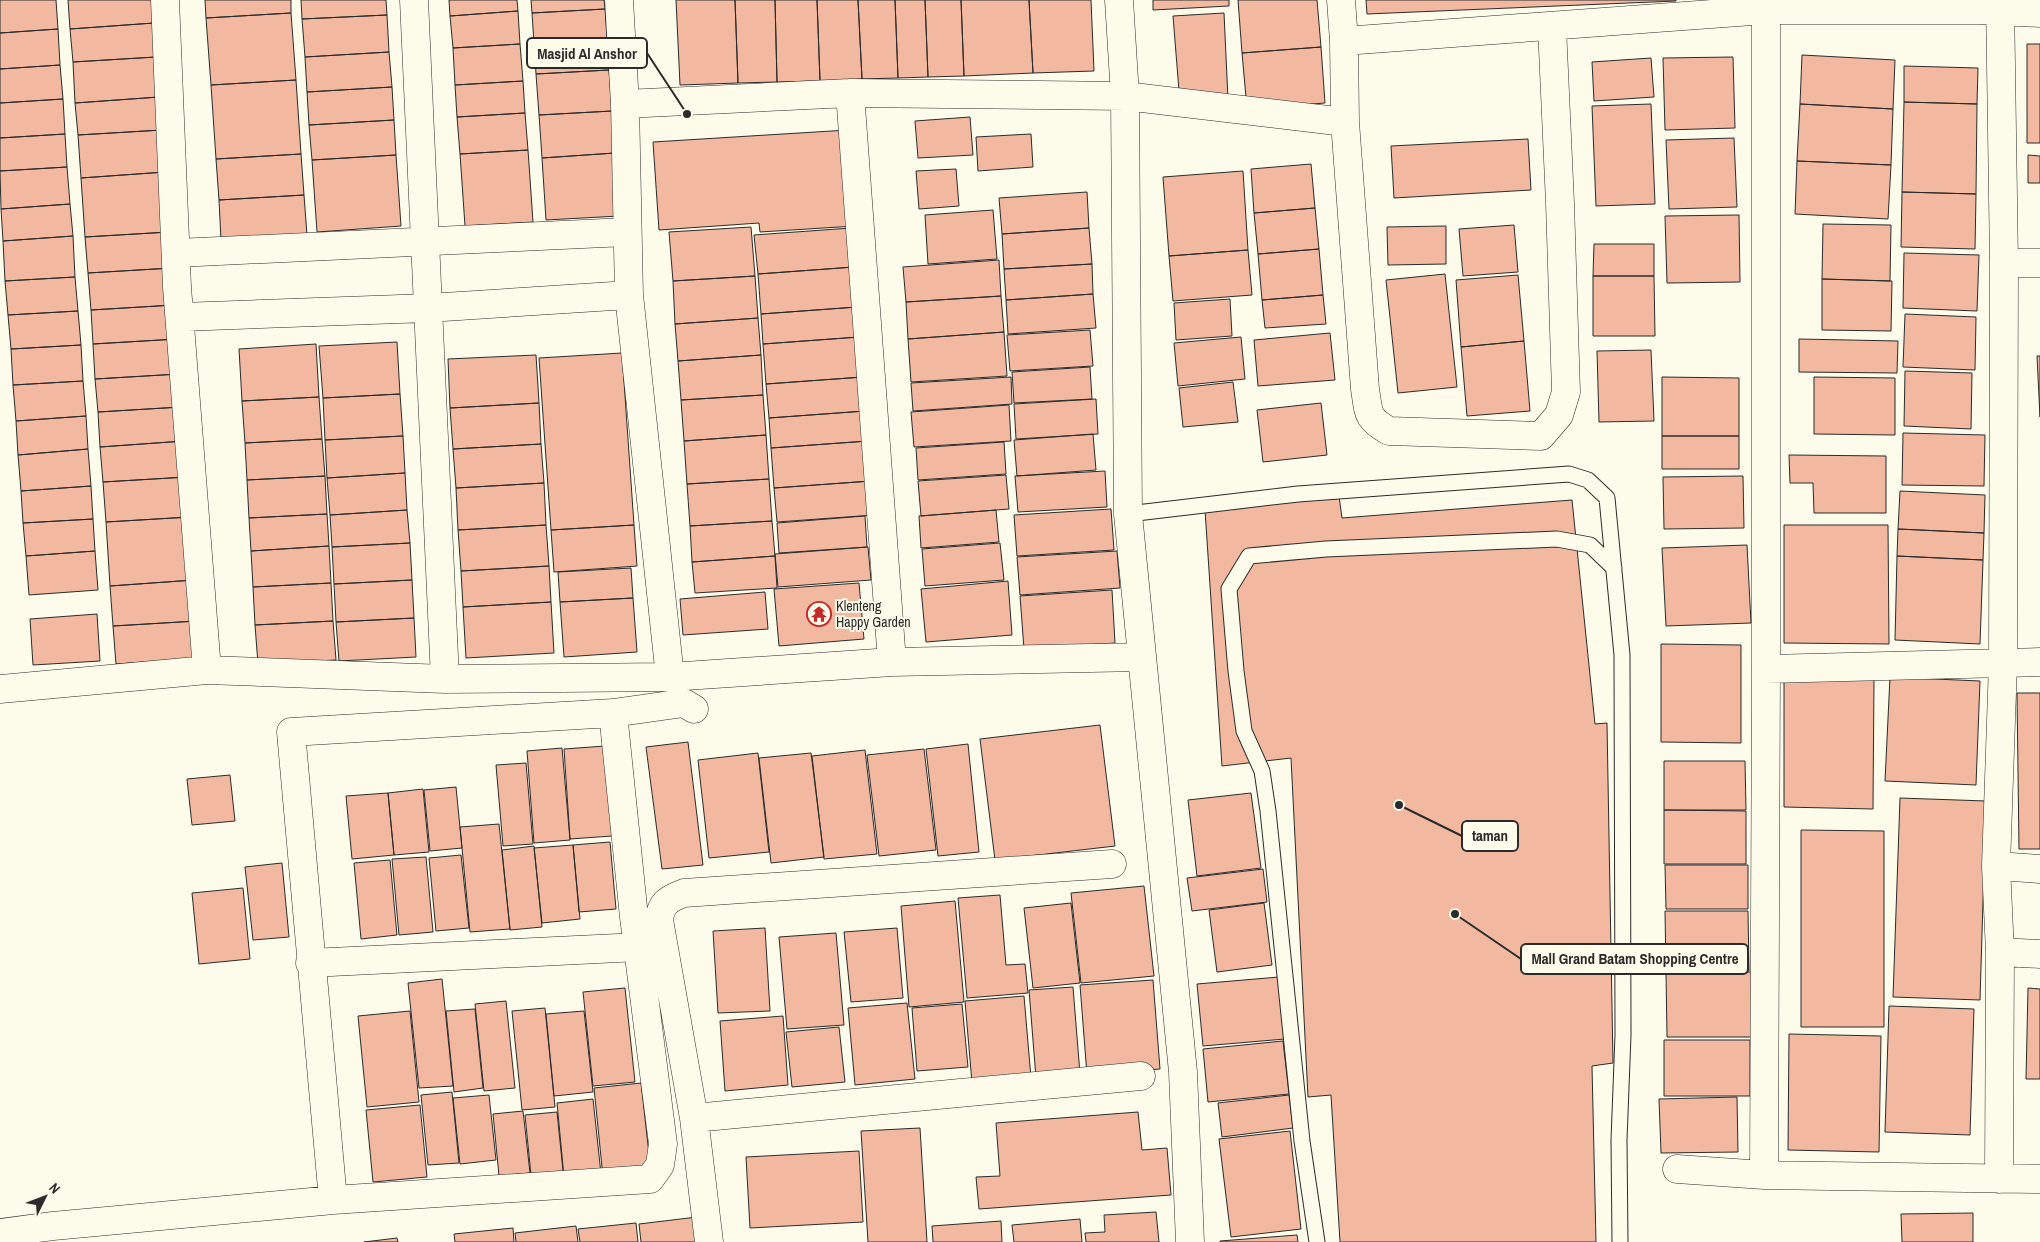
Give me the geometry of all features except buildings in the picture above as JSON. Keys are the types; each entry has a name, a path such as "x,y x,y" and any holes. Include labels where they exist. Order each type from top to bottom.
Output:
{"street":[{"path":"164,0 177,253 177,287 181,317 207,670"},
{"path":"414,0 446,679"},
{"path":"618,0 625,104 626,232 629,295 670,677"},
{"path":"1119,0 1125,96 1128,514 1183,1072 1190,1242"},
{"path":"1341,0 1344,41 1345,122 1366,388 1370,416 1376,423 1389,431 1541,436 1559,416 1566,392 1552,27"},
{"path":"1344,41 1552,27 1766,5 2000,6 2040,12"},
{"path":"1764,1175 1766,5"},
{"path":"1999,1179 2000,952 1996,866 2003,662 2004,263 2000,6"},
{"path":"625,104 850,93 1125,96 1345,122"},
{"path":"850,93 892,662"},
{"path":"177,253 626,232"},
{"path":"2004,263 2040,263"},
{"path":"181,317 428,308 629,295"},
{"path":"0,689 207,670 446,679 670,677 892,662 1141,657"},
{"path":"1766,670 2040,662"},
{"path":"333,1200 310,963 291,732 613,713 684,704 694,709"},
{"path":"0,1234 53,1226 333,1200 650,1179 660,1165 663,1144 634,918 613,713"},
{"path":"709,1242 694,1118 659,920 660,909 669,898 684,894 1112,864"},
{"path":"1996,866 2040,869"},
{"path":"310,963 639,947"},
{"path":"2000,952 2040,954"},
{"path":"694,1118 1141,1076"},
{"path":"1677,1169 1764,1175 2040,1179"}],"lane":[{"path":"1128,514 1298,494 1569,474 1588,480 1607,498 1622,655 1623,1035 1619,1140 1620,1242"},
{"path":"1317,1242 1301,1132 1268,811 1262,771 1244,731 1236,671 1229,589 1249,556 1326,549 1557,539 1590,545 1614,568"}],"place":[{"name":"Masjid Al Anshor","path":"687,114"},
{"name":"Klenteng Happy Garden","path":"819,614"},
{"name":"taman","path":"1399,805"},
{"name":"Mall Grand Batam Shopping Centre","path":"1455,914"}]}
